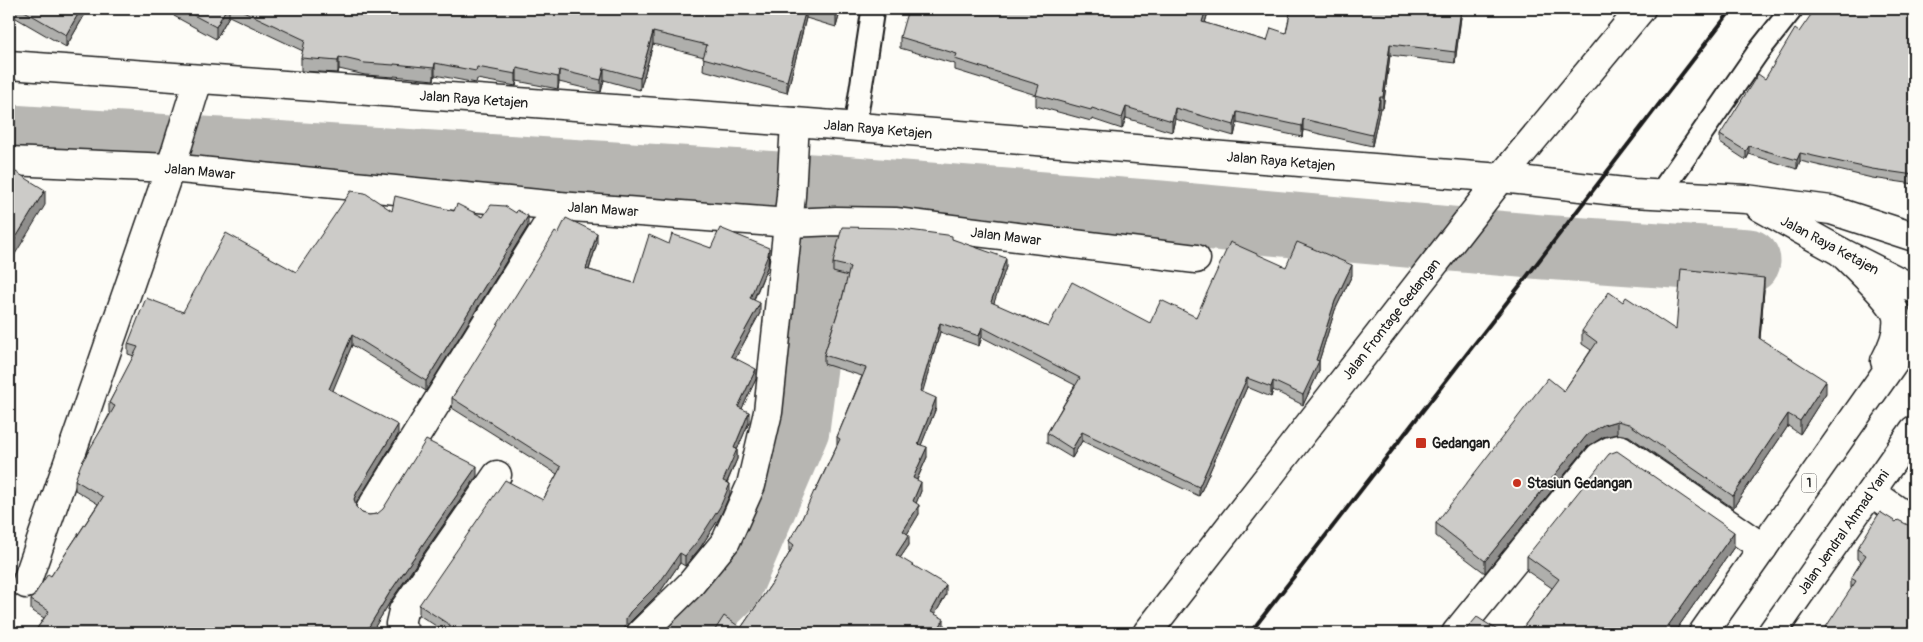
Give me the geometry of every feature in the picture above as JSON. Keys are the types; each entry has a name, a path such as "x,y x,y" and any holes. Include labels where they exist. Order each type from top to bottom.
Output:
{"main road":[{"name":"Jalan Frontage Gedangan","path":"1147,633 1501,178 1641,9"},
{"name":"Jalan Raya Ketajen","path":"9,66 196,87 795,134 855,127 1501,178 1593,190 1746,199 1830,210 1914,236"},
{"path":"26,584 173,159 196,87"},
{"path":"641,633 690,585 726,542 751,485 768,412 789,223 795,134"},
{"name":"Jalan Mawar","path":"9,161 173,159 559,206 789,223 836,221 894,222 1196,259"},
{"name":"Jalan Raya Ketajen","path":"1746,199 1841,252 1914,289"},
{"path":"370,510 559,206"},
{"path":"1841,252 1882,295 1897,315 1894,341 1864,405"},
{"name":"1","path":"1703,633 1914,333"},
{"name":"Jalan Jendral Ahmad Yani","path":"1772,633 1914,430"},
{"path":"1456,633 1598,458 1610,451 1620,449 1763,548"},
{"path":"405,633 400,624 403,611 497,475"},
{"path":"1871,492 1914,522"}],"lane":[{"path":"855,127 873,9"},
{"path":"1659,195 1758,52 1792,9"}],"building":[{"path":"21,9 81,9 66,35"},
{"path":"182,9 226,9 216,27"},
{"path":"239,9 806,9 787,81 703,58 707,45 653,32 640,78 604,68 601,80 559,70 558,77 517,68 516,74 477,67 476,71 435,63 434,68 365,63 339,57 338,61 301,58 305,40"},
{"path":"816,9 838,9 836,15"},
{"path":"908,9 1206,9 1202,22 1267,41 1271,28 1286,33 1291,9 1461,9 1455,52 1390,44 1383,97 1380,97 1372,135 1303,119 1302,126 1237,112 1234,125 1175,108 1172,121 1126,107 1122,118 1092,108 1091,110 1036,95 1039,85 955,59 957,54 900,37"},
{"path":"1815,9 1914,9 1914,175 1872,169 1800,153 1797,160 1749,146 1746,151 1720,135 1758,74 1765,79 1795,29 1799,32"},
{"path":"11,169 45,190 9,249 9,172"},
{"path":"351,191 365,193 392,211 395,196 454,211 457,204 483,217 491,205 505,206 516,213 517,210 528,216 426,381 352,335 329,389 398,425 354,499 356,507 362,513 369,515 377,514 383,509 426,440 477,466 390,592 365,633 34,633 49,611 31,600 48,574 51,576 103,497 75,480 81,464 115,406 109,403 138,347 128,344 146,298 183,312 226,233 296,272"},
{"path":"566,218 597,233 586,269 634,283 649,235 669,244 672,234 711,248 720,228 769,248 768,255 750,298 760,303 731,356 756,369 738,407 749,412 734,448 737,449 723,481 730,484 720,507 700,538 685,556 680,553 660,582 630,612 626,618 626,626 621,633 614,629 612,633 462,633 419,605 505,480 543,500 561,467 452,398 555,232 558,234"},
{"path":"842,227 894,228 947,235 952,236 952,239 1006,258 991,302 1048,327 1072,282 1150,323 1161,300 1196,317 1230,242 1286,267 1297,242 1352,265 1335,301 1316,360 1319,361 1303,395 1273,381 1271,387 1247,378 1199,487 1082,432 1072,449 1047,433 1080,378 982,327 979,336 940,323 920,391 936,398 918,444 927,447 913,478 921,482 913,501 919,505 903,531 909,535 896,555 946,585 931,612 944,619 936,633 713,633 724,616 741,628 772,583 794,545 789,541 801,521 840,439 837,437 866,368 824,355 850,267 833,263"},
{"path":"1681,269 1764,278 1759,338 1826,381 1800,421 1788,414 1733,496 1629,424 1617,421 1603,425 1587,435 1485,561 1436,523 1548,378 1564,391 1597,342 1582,331 1609,292 1623,302 1626,297 1676,330"},
{"path":"1617,451 1734,532 1663,633 1637,633 1633,630 1631,633 1519,633 1559,579 1527,556 1609,454"},
{"path":"1880,512 1896,522 1898,520 1914,527 1914,633 1822,633 1856,581 1851,578 1866,555 1857,549"},
{"path":"1477,617 1502,633 1463,633"}],"waterway":[{"path":"9,137 827,187 1160,213 1542,247 1748,261"},
{"path":"681,633 730,586 797,429 823,228"}],"railway":[{"path":"1250,633 1732,9"}],"place":[{"name":"Gedangan","path":"1421,443"},
{"name":"Stasiun Gedangan","path":"1517,483"}]}
